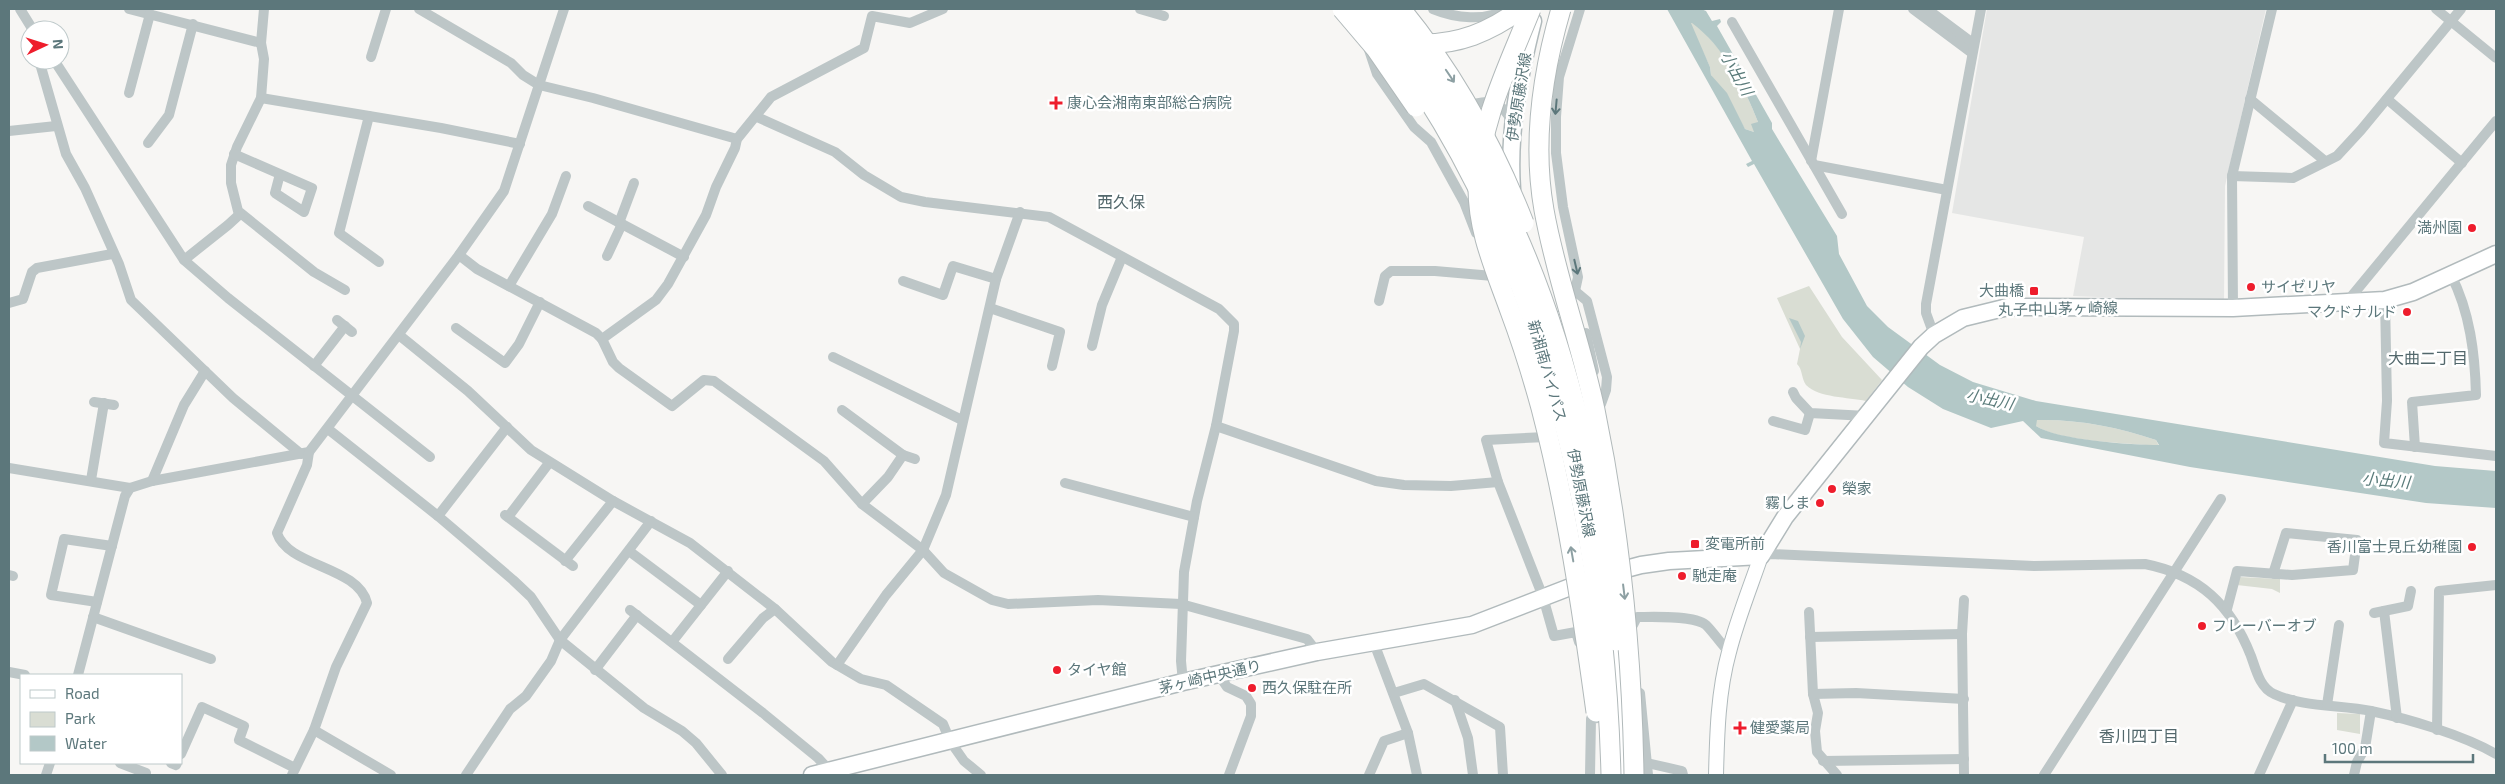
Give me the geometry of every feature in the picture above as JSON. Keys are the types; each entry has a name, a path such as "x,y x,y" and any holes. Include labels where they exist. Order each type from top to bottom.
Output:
{"highway":[{"path":"1328,9 1354,26 1380,37 1410,44 1425,44 1475,36 1491,29 1522,9"},
{"path":"1342,9 1376,49 1425,119 1466,185 1500,253"},
{"name":"新湘南バイパス","path":"1381,9 1434,82 1513,267 1534,324 1559,408 1579,495 1594,583 1613,775"},
{"path":"1401,9 1434,52 1476,115 1507,180 1556,308"},
{"path":"1531,9 1497,90 1484,131 1479,160 1479,217 1490,258 1527,360 1556,469 1572,557 1604,775"},
{"path":"1561,9 1546,67 1542,96 1539,126 1541,182 1544,209 1556,264 1581,345 1596,411 1616,534 1640,769"},
{"name":"新湘南バイパス","path":"1364,17 1453,127 1492,182 1527,259 1554,337 1574,404 1595,502 1616,636 1618,721"}],"main road":[{"name":"伊勢原藤沢線","path":"1536,9 1523,62 1512,122 1510,162 1515,220 1524,273 1563,409 1612,627 1622,775"},
{"name":"伊勢原藤沢線","path":"1557,9 1537,97 1534,156 1539,211 1556,308 1574,368 1598,506 1601,575 1618,721 1613,775"},
{"name":"丸子中山茅ヶ崎線","path":"1761,556 1785,517 1890,386 1932,337 1963,318 2008,307 2233,308 2385,300 2413,292 2496,254"},
{"path":"1601,575 1641,565 1669,561 1761,556"},
{"name":"茅ヶ崎中央通り","path":"812,775 1183,682 1317,652 1472,625 1601,575"}],"street":[{"path":"20,9 27,20"},
{"path":"129,9 261,43"},
{"path":"264,9 261,43 264,59 261,98 234,154 231,183 240,214 314,272 344,290"},
{"path":"371,57 386,9"},
{"path":"419,9 512,63 522,75 538,85 593,98 737,139"},
{"path":"9,468 91,480 130,488 152,481 305,453 328,429 459,255 504,191 564,9"},
{"path":"602,338 656,300 668,284 706,215 716,187 735,148 737,139 771,97 864,48 872,16 910,23 943,9"},
{"path":"1140,9 1164,16"},
{"path":"1349,9 1390,33 1443,108 1449,112 1484,101 1498,104 1507,111 1512,122"},
{"path":"1433,9 1455,16 1471,18 1488,16 1507,9"},
{"path":"1556,308 1575,291 1578,277 1563,207 1556,153 1556,116 1559,77 1580,9"},
{"path":"1812,163 1839,9"},
{"path":"1913,9 1973,49"},
{"path":"1927,9 1973,49"},
{"path":"1932,337 1926,313 1926,304 1981,9"},
{"path":"2233,308 2232,176 2272,9"},
{"path":"2436,9 2496,58"},
{"path":"2232,176 2293,178 2337,156 2460,9"},
{"path":"129,93 150,14"},
{"path":"1364,17 1370,59 1378,74 1414,127 1431,142 1464,202 1523,352 1555,466 1576,464"},
{"path":"1732,22 1842,214"},
{"path":"148,142 169,115 193,24"},
{"path":"1548,42 1559,77"},
{"path":"42,70 56,126 66,154 85,188 112,254 119,264 131,300 136,307 165,330 205,371 305,453 307,464 277,533 280,540 290,550 348,581 362,591 367,603 336,667 314,730 294,772 239,740 244,726 202,707 182,752"},
{"path":"60,70 184,260 228,298 430,457"},
{"path":"261,98 520,144"},
{"path":"2250,98 2326,161"},
{"path":"2386,99 2462,163"},
{"path":"369,116 339,233 379,262"},
{"path":"756,116 835,152 864,175 901,197 925,202 1049,217 1219,309 1234,324 1216,426 1194,518 1181,604 1183,682"},
{"path":"2346,303 2496,121"},
{"path":"9,131 56,126"},
{"path":"234,154 280,174"},
{"path":"1812,163 1947,190"},
{"path":"509,286 552,214 566,176"},
{"path":"607,256 634,183"},
{"path":"588,206 684,256"},
{"path":"837,665 886,595 923,550 946,495 996,279 1020,212"},
{"path":"184,260 240,214"},
{"path":"9,303 23,299 32,272 37,268 112,254"},
{"path":"459,255 477,269 540,302 602,338 613,362 619,368 672,406 704,380 714,381 824,462 862,504 923,550 944,573 992,600 1008,604 1098,600 1181,604 1307,639 1317,652"},
{"path":"1092,346 1102,305 1122,257"},
{"path":"903,281 944,295 953,266 996,279"},
{"path":"1379,301 1385,276 1391,270 1435,271 1493,276"},
{"path":"2415,447 2412,402 2476,395 2471,340 2461,295 2451,276"},
{"path":"1575,291 1587,301 1607,377 1606,390 1601,404"},
{"path":"2385,300 2387,400 2384,443 2496,456"},
{"path":"456,328 505,364 519,344 540,302"},
{"path":"990,308 1060,332 1052,366"},
{"path":"314,366 345,326"},
{"path":"1583,334 1586,333 1589,344 1601,404 1619,518"},
{"path":"399,335 468,391 531,450 549,463 690,543 775,608 837,665 861,679 886,685 943,724 950,741 964,761 981,775"},
{"path":"833,357 962,420"},
{"path":"152,481 184,405 205,371"},
{"path":"1793,392 1810,413 1867,416"},
{"path":"91,480 104,403"},
{"path":"842,410 903,455 915,458"},
{"path":"1774,420 1786,419 1806,430 1810,413"},
{"path":"1216,426 1376,480 1404,485 1451,486 1498,482"},
{"path":"438,516 507,428"},
{"path":"328,429 438,516 531,597 560,640 644,708 682,731 696,743 722,775"},
{"path":"1546,438 1486,440 1498,482 1542,597 1554,636 1572,631 1576,632 1578,636 1591,719 1590,775"},
{"path":"862,504 888,477 903,455"},
{"path":"549,463 507,516 569,564 613,501"},
{"path":"1065,483 1194,518"},
{"path":"78,674 125,496 130,488"},
{"path":"2044,775 2221,499"},
{"path":"1598,506 1617,503"},
{"path":"466,775 510,708 526,696 551,661 560,640 652,521"},
{"path":"2226,609 2238,571 2273,574 2292,575 2353,570 2357,540 2286,533 2273,574"},
{"path":"97,602 52,595 64,539 112,546"},
{"path":"629,551 701,605"},
{"path":"1716,775 1719,710 1729,652 1761,556 1771,554 2034,566 2145,564 2174,572 2211,594 2226,609 2240,631 2265,688 2274,694 2293,700 2371,711 2397,718 2477,743 2496,754"},
{"path":"672,642 728,571"},
{"path":"2437,730 2439,591 2496,585"},
{"path":"2397,718 2379,612 2408,606 2411,591"},
{"path":"1964,600 1962,634 1964,775"},
{"path":"728,659 763,618 775,608"},
{"path":"1809,612 1813,694 1818,713 1815,731 1817,752 1838,775"},
{"path":"595,670 633,613 804,746 830,771"},
{"path":"93,616 211,659"},
{"path":"1648,775 1640,769 1632,625 1637,618 1661,617 1696,621 1705,624 1729,652"},
{"path":"1612,627 1632,625"},
{"path":"2327,705 2339,625"},
{"path":"1810,637 1962,634"},
{"path":"1374,643 1408,733 1417,775"},
{"path":"1219,675 1227,687 1246,696 1251,704 1250,716 1229,775"},
{"path":"1394,693 1424,684 1500,727 1503,775"},
{"path":"1813,694 1875,694 1964,699"},
{"path":"1455,700 1468,738 1473,775"},
{"path":"2259,775 2293,700"},
{"path":"2354,775 2357,762 2364,748 2371,711"},
{"path":"1591,719 1618,721"},
{"path":"314,730 391,775"},
{"path":"1369,775 1384,741 1408,733"},
{"path":"1823,760 1964,759"},
{"path":"124,764 147,770"},
{"path":"1640,769 1682,771 1683,775"}],"shaded area":[{"path":"1987,9 2266,9 2225,186 2224,302 2073,296 2084,237 1952,213"}],"green space":[{"path":"1692,22 1723,55 1739,81 1758,122 1754,132 1745,129 1711,75 1710,67 1690,24"},
{"path":"1809,286 1842,337 1882,380 1866,401 1826,395 1812,389 1804,382 1797,364 1800,349 1777,298"},
{"path":"2036,420 2082,422 2127,431 2156,440 2159,446 2077,439 2036,426"},
{"path":"2239,577 2280,579 2280,593 2272,589 2237,585"},
{"path":"2337,713 2360,714 2360,734 2337,730"}],"water":[{"name":"小出川","path":"1667,9 1701,9 1706,11 1712,21 1720,19 1721,22 1717,26 1772,123 1772,129 1837,236 1839,254 1867,306 1888,327 1940,365 1973,382 2036,401 2435,466 2496,471 2496,508 2426,503 2190,467 2041,438 2023,421 1991,428 1943,409 1908,387 1873,357 1843,319 1754,164 1748,167 1746,164 1752,161","holes":["1691,23 1703,32 1723,55 1739,81 1758,122 1751,124 1754,132 1745,129 1727,93 1711,75 1710,67","2037,420 2082,422 2127,431 2156,440 2159,445 2114,443 2060,435 2036,426"]},
{"path":"1789,318 1798,321 1805,336 1800,349 1801,342"}],"place":[{"name":"康心会湘南東部総合病院","path":"1056,103"},
{"name":"満州園","path":"2472,228"},
{"name":"サイゼリヤ","path":"2251,287"},
{"name":"大曲橋","path":"2034,291"},
{"name":"マクドナルド","path":"2407,312"},
{"name":"榮家","path":"1832,489"},
{"name":"霧しま","path":"1820,503"},
{"name":"変電所前","path":"1695,544"},
{"name":"香川富士見丘幼稚園","path":"2472,547"},
{"name":"馳走庵","path":"1682,576"},
{"name":"フレーバーオブ","path":"2202,626"},
{"name":"タイヤ館","path":"1057,670"},
{"name":"西久保駐在所","path":"1252,688"},
{"name":"健愛薬局","path":"1740,728"}],"district":[{"name":"西久保","path":"1121,202"},
{"name":"大曲二丁目","path":"2428,358"},
{"name":"香川四丁目","path":"2139,736"}]}
